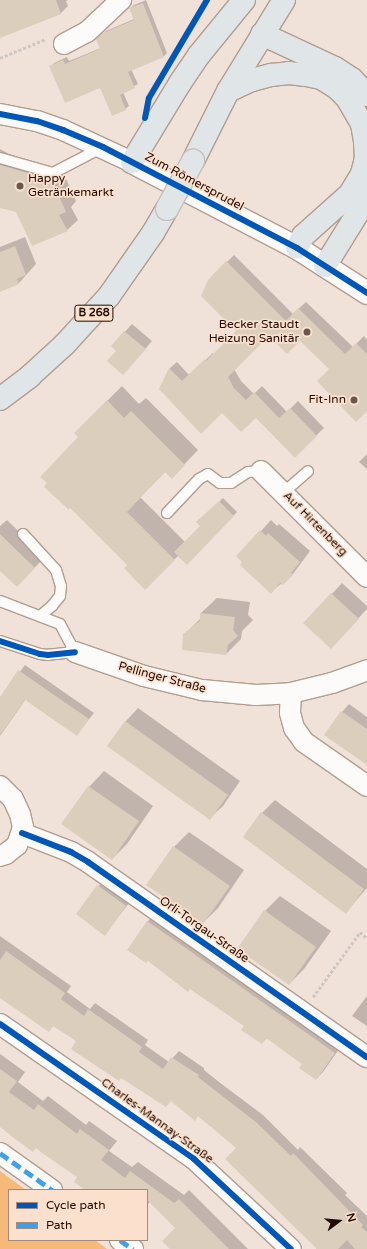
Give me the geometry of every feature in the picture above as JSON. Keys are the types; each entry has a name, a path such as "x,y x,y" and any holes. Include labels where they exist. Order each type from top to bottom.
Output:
{"main road":[{"path":"132,162 180,83 199,56 244,0"},
{"name":"B 268","path":"0,399 30,376 65,344 109,296 148,240 167,208 228,92 284,0"},
{"path":"262,34 334,68 352,79 367,95"},
{"path":"228,92 252,80 271,74 289,73 321,78 337,88 347,98 362,124 366,158 362,174 350,194 303,236 297,248"},
{"path":"325,266 367,198"}],"street":[{"path":"64,44 87,32 120,0"},
{"name":"Zum Römersprudel","path":"0,114 50,126 103,147 297,248 367,293"},
{"name":"Auf Hirtenberg","path":"262,471 367,577"},
{"name":"Pellinger Straße","path":"75,652 144,676 202,690 256,695 291,694 332,683 367,670"},
{"path":"291,694 290,713 294,728 304,742 367,786"},
{"path":"0,786 9,793 17,807 22,821 22,833 17,845 6,854 0,856"},
{"name":"Orli-Torgau-Straße","path":"22,833 71,852 88,862 367,1057"},
{"name":"Charles-Mannay-Straße","path":"0,1024 194,1159 291,1249"},
{"path":"0,1153 51,1189"},
{"path":"121,1241 133,1249"}],"lane":[{"path":"0,158 53,173 103,147"},
{"path":"166,513 199,479 208,474 220,482 231,483 248,472 262,471"},
{"path":"283,492 308,471"},
{"path":"23,534 56,570 61,586 60,596 52,606 40,616"},
{"path":"0,601 60,624 75,652 40,654 0,641"}],"path":[{"path":"0,58 52,37 64,44"},
{"path":"311,1000 360,932 367,938"}],"shaded area":[{"path":"0,1171 25,1189 8,1189 8,1241 96,1241 107,1249 0,1249"}],"building":[{"path":"0,0 56,0 61,14 0,38"},
{"path":"143,3 164,57 128,72 135,88 120,95 126,110 112,116 100,88 65,103 49,66 63,60 65,64 100,49 96,39 101,34 134,20 129,8"},
{"path":"0,165 48,179 49,183 53,182 66,212 59,215 68,231 32,246 16,212 0,208"},
{"path":"15,246 26,275 17,279 19,284 0,292 0,252"},
{"path":"226,261 286,321 298,308 345,354 356,343 367,354 367,411 356,422 317,381 329,369 300,341 287,354 269,336 228,377 234,388 246,400 254,392 279,418 290,408 317,436 295,458 256,418 241,432 222,413 201,434 159,389 169,368 182,381 205,359 206,361 236,331 201,296 208,280"},
{"path":"124,331 146,349 123,375 107,361 116,351 111,346"},
{"path":"107,400 124,418 131,411 185,465 172,479 165,472 127,512 175,560 145,590 124,568 127,565 70,508 69,510 44,487 47,483 40,477 78,437 74,433"},
{"path":"219,501 234,516 187,565 174,552 200,526 196,522"},
{"path":"260,530 266,536 268,533 300,562 291,573 293,575 283,585 280,583 271,594 240,565 242,562 236,556"},
{"path":"0,534 35,568 17,587 0,571"},
{"path":"331,593 359,619 331,649 303,623"},
{"path":"200,613 235,617 233,630 238,636 228,645 226,655 182,650 183,634 200,621"},
{"path":"18,670 89,719 77,736 25,700 0,735 0,697"},
{"path":"341,711 367,729 367,765 324,735"},
{"path":"125,721 228,795 210,820 107,746"},
{"path":"88,786 139,821 112,860 61,824"},
{"path":"261,812 364,889 346,914 243,837"},
{"path":"173,846 230,886 203,924 146,885"},
{"path":"97,885 126,906 105,936 76,914"},
{"path":"264,910 316,947 289,985 237,949"},
{"path":"147,921 335,1053 316,1080 299,1068 302,1064 266,1038 262,1044 241,1030 244,1026 190,989 188,992 148,961 146,963 127,950"},
{"path":"6,951 65,993 61,999 84,1016 88,1009 142,1047 139,1052 163,1069 171,1057 199,1075 198,1077 256,1122 291,1156 293,1153 363,1225 361,1227 367,1232 367,1249 355,1249 347,1240 338,1249 317,1249 225,1159 236,1148 198,1116 195,1121 171,1101 166,1107 121,1078 119,1081 71,1049 76,1041 53,1026 49,1032 0,998 0,960"},
{"path":"0,1069 17,1081 9,1092 34,1110 38,1104 77,1134 80,1129 109,1150 101,1160 125,1178 130,1171 174,1203 179,1199 229,1249 170,1249 162,1241 175,1228 148,1201 148,1189 84,1189 74,1182 77,1177 36,1148 33,1152 0,1127"}],"marked path":[{"path":"0,1153 51,1189"},
{"path":"121,1241 133,1249"}],"cycle path":[{"path":"145,118 149,98 207,0"},
{"path":"0,114 37,121 103,147 297,248 367,293"},
{"path":"0,641 40,654 48,655 75,652"},
{"path":"22,833 71,852 88,862 367,1057"},
{"path":"0,1024 194,1159 291,1249"}],"place":[{"name":"Happy Getränkemarkt","path":"20,186"},
{"name":"Becker Staudt Heizung Sanitär","path":"307,332"},
{"name":"Fit-Inn","path":"354,400"}]}
